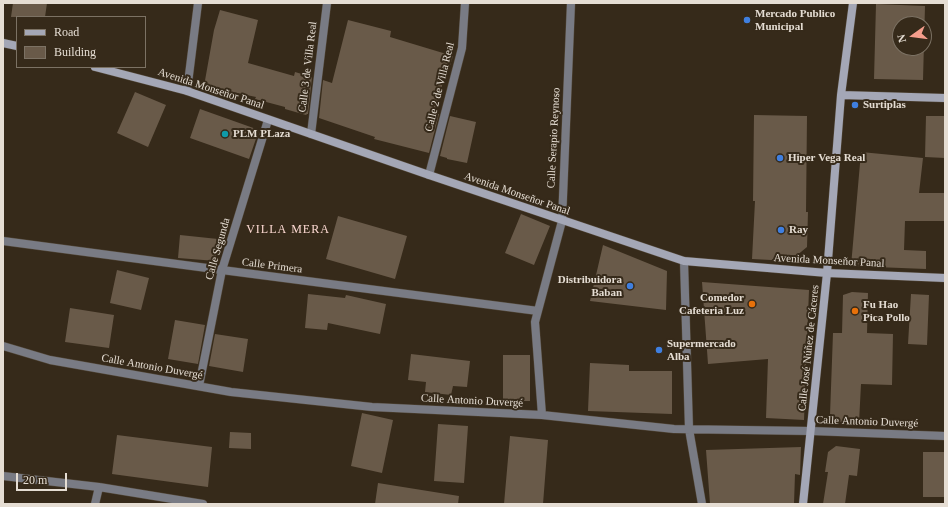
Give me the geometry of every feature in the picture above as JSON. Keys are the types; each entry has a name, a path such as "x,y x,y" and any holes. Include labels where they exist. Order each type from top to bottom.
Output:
{"main road":[{"name":"Calle José Núñez de Cáceres","path":"803,504 827,273 841,95 853,3"},
{"path":"3,43 16,46"},
{"name":"Avenida Monseñor Panal","path":"99,68 187,91 429,176 684,262 827,273 945,278"},
{"path":"841,95 945,98"}],"street":[{"path":"187,91 198,3"},
{"name":"Calle 3 de Villa Real","path":"311,134 327,3"},
{"name":"Calle 2 de Villa Real","path":"429,176 462,48 465,3"},
{"name":"Calle Serapio Reynoso","path":"542,415 535,322 562,221 572,3"},
{"name":"Calle Segunda","path":"199,386 222,270 268,120"},
{"name":"Calle Primera","path":"3,241 538,311"},
{"path":"684,262 689,429 702,504"},
{"name":"Calle Antonio Duvergé","path":"3,346 50,360 231,392 372,407 542,415 674,429 811,431 945,436"},
{"path":"3,476 99,487 203,504"},
{"path":"95,504 99,487"}],"building":[{"path":"13,3 47,3 45,16 11,17"},
{"path":"876,4 925,6 925,16 892,16 892,56 924,56 923,80 874,79"},
{"path":"220,10 258,20 248,63 294,76 295,72 312,77 308,114 306,115 285,109 285,107 255,99 256,97 204,86 214,30"},
{"path":"348,20 391,31 390,37 453,56 447,75 445,74 435,113 439,114 429,153 374,139 375,137 319,118 323,80 332,83"},
{"path":"135,92 166,105 148,147 117,133"},
{"name":"PLM PLaza","path":"200,109 259,130 249,159 190,138"},
{"path":"754,115 807,116 807,247 790,261 752,259 755,201 753,201"},
{"path":"450,116 476,122 467,163 440,156"},
{"path":"926,116 945,116 945,158 925,157"},
{"path":"861,152 923,158 919,193 945,193 945,221 905,221 904,250 926,251 926,269 851,266"},
{"path":"521,214 550,226 534,265 505,253"},
{"path":"338,216 407,236 395,279 326,259"},
{"path":"180,235 218,239 216,261 178,258"},
{"name":"Distribuidora Baban","path":"603,245 667,271 666,310 590,301"},
{"path":"117,270 149,278 141,310 110,303"},
{"path":"702,282 809,290 804,420 766,418 768,359 708,364"},
{"path":"852,292 868,293 867,333 893,334 892,385 861,384 859,423 839,422 830,415 833,333 842,333 843,295"},
{"path":"308,294 345,298 346,295 386,304 380,334 328,323 327,330 305,328"},
{"path":"911,294 929,295 927,345 908,344"},
{"path":"70,308 114,315 109,348 65,342"},
{"path":"175,320 205,325 198,364 168,359"},
{"path":"215,334 248,339 243,372 209,366"},
{"path":"411,354 470,361 467,387 453,386 451,395 425,392 426,382 408,380"},
{"path":"503,355 530,355 530,401 503,401"},
{"path":"590,363 629,365 629,371 672,371 672,414 588,411"},
{"path":"362,413 393,420 382,473 351,466"},
{"path":"438,424 468,426 464,483 434,481"},
{"path":"230,432 251,433 251,449 229,448"},
{"path":"117,435 212,447 208,487 112,474"},
{"path":"510,436 548,440 543,504 504,504"},
{"path":"836,446 860,449 857,476 849,475 845,504 823,504 828,472 825,472 828,452"},
{"path":"801,447 800,475 795,474 794,504 710,504 706,450"},
{"path":"923,452 945,452 945,497 923,497"},
{"path":"378,483 459,496 458,504 375,504"}],"place":[{"name":"Mercado Publico Municipal","path":"747,20"},
{"name":"Surtiplas","path":"855,105"},
{"name":"PLM PLaza","path":"225,134"},
{"name":"Hiper Vega Real","path":"780,158"},
{"name":"Ray","path":"781,230"},
{"name":"Distribuidora Baban","path":"630,286"},
{"name":"Comedor Cafeteria Luz","path":"752,304"},
{"name":"Fu Hao Pica Pollo","path":"855,311"},
{"name":"Supermercado Alba","path":"659,350"}],"district":[{"name":"VILLA MERA","path":"288,230"}]}
